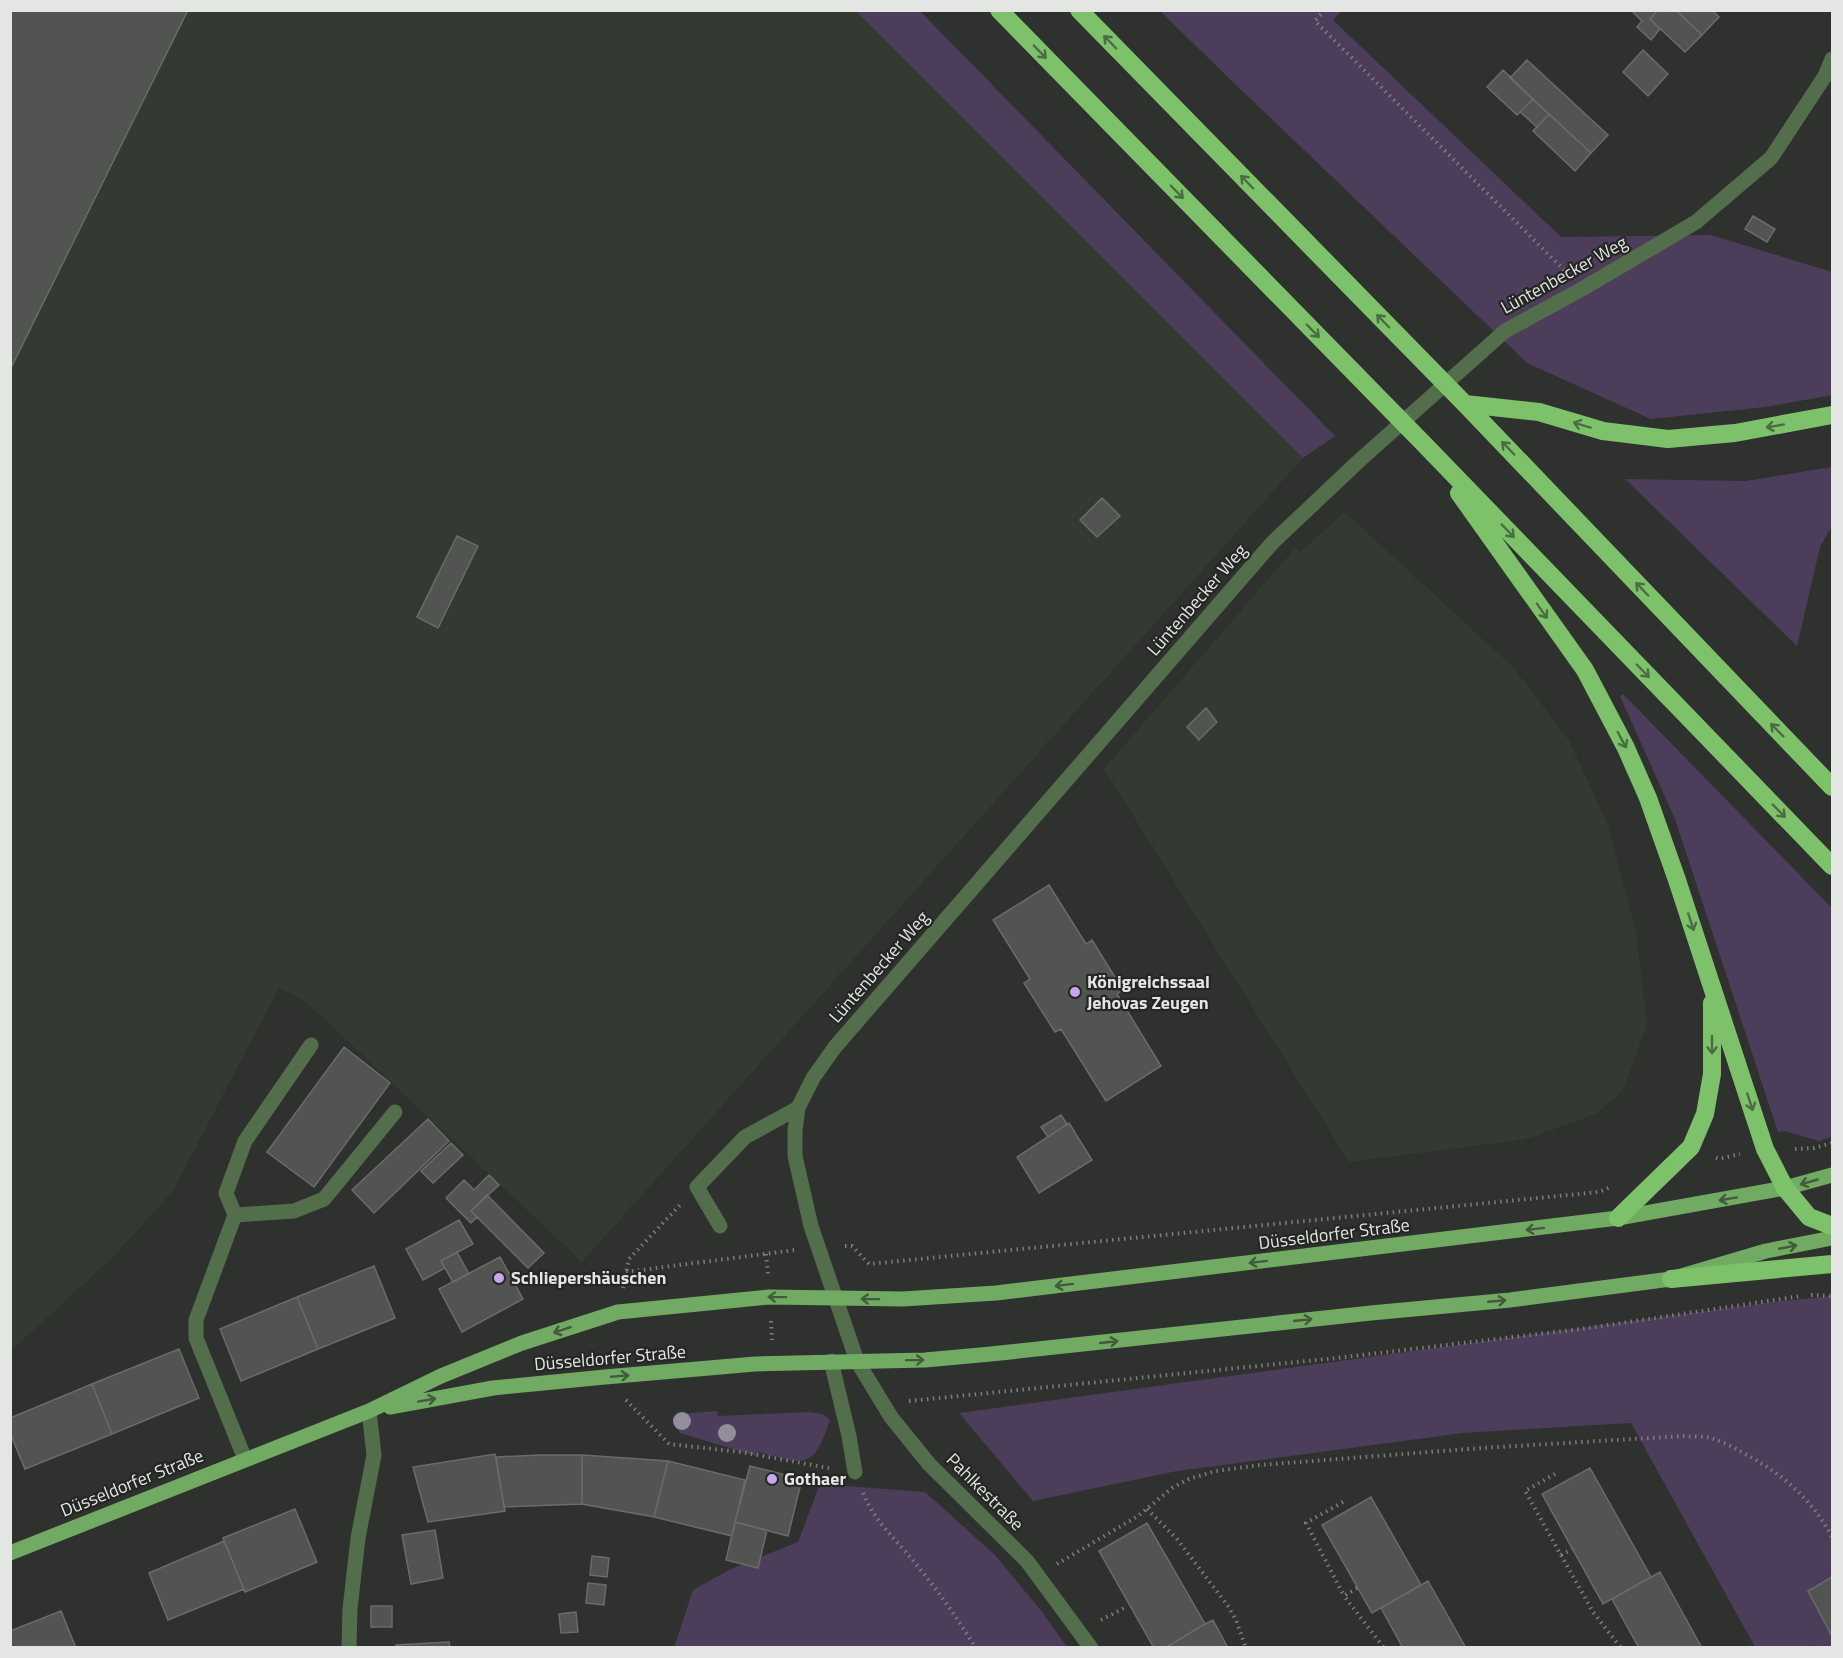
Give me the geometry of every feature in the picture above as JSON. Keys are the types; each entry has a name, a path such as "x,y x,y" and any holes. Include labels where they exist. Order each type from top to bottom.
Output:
{"highway":[{"path":"999,10 1833,866"},
{"path":"1079,10 1466,404 1833,787"},
{"path":"1466,404 1539,411 1603,431 1668,439 1735,433 1833,415"},
{"path":"1423,443 1585,670 1626,748 1648,798 1765,1149 1785,1188 1809,1218 1833,1226"},
{"path":"1618,1218 1691,1147 1705,1114 1712,1074 1712,986"},
{"path":"1671,1279 1833,1264"}],"main road":[{"name":"Düsseldorfer Straße","path":"10,1553 369,1411 441,1376 522,1343 618,1311 769,1297 903,1299 996,1293 1618,1218 1785,1188 1833,1175"},
{"name":"Düsseldorfer Straße","path":"369,1411 493,1388 605,1377 746,1365 925,1360 1510,1300 1671,1279 1766,1251 1833,1238"}],"street":[{"name":"Lüntenbecker Weg","path":"835,1299 803,1194 795,1156 795,1131 798,1108 813,1078 835,1047 1273,542 1369,451 1505,331 1696,222 1771,158 1825,76 1833,59"},
{"path":"245,1459 196,1338 196,1320 235,1215 226,1193 245,1141 311,1045"},
{"path":"720,1226 697,1188 745,1137 798,1108"},
{"path":"235,1215 294,1211 324,1199 395,1112"},
{"path":"835,1299 857,1361"},
{"path":"831,1361 855,1472"},
{"name":"Pahlkestraße","path":"857,1361 881,1403 929,1464 1027,1561 1091,1647"},
{"path":"349,1647 350,1609 357,1550 374,1455 369,1411"}],"path":[{"path":"1325,10 1315,21 1582,289"},
{"path":"1691,1147 1719,1159 1765,1149 1814,1148 1833,1143"},
{"path":"626,1272 818,1247 852,1246 869,1264 1599,1192 1619,1183"},
{"path":"618,1311 629,1259 697,1188"},
{"path":"881,1403 1337,1358 1589,1328 1810,1295 1833,1296"},
{"path":"605,1377 669,1444 741,1452 855,1472 875,1517 925,1575 952,1610 976,1647"},
{"path":"1038,1576 1113,1533 1148,1509 1172,1488 1189,1479 1216,1471 1260,1465 1470,1449 1683,1436 1711,1438 1737,1449 1780,1475 1811,1503 1833,1537"},
{"path":"1555,1474 1525,1491 1593,1612 1621,1647"},
{"path":"1343,1502 1306,1523 1344,1596 1384,1647"},
{"path":"1148,1509 1177,1539 1228,1606 1246,1647"},
{"path":"1561,1555 1572,1549"},
{"path":"1344,1596 1358,1587"}],"shaded area":[{"path":"11,11 856,11 1303,458 582,1262 304,1000 279,988 173,1191 113,1257 11,1351"},
{"path":"856,11 920,11 1335,436 1303,458"},
{"path":"1160,11 1341,11 1333,20 1561,237 1711,235 1832,272 1832,395 1765,407 1651,419 1527,363"},
{"path":"1832,467 1832,526 1820,547 1797,646 1625,479 1746,481"},
{"path":"1345,512 1514,668 1570,742 1608,825 1636,931 1647,1024 1623,1091 1596,1114 1527,1139 1349,1162 1104,769 1296,547 1299,553"},
{"path":"1623,694 1832,908 1832,1137 1819,1141 1784,1131 1778,1132 1675,819 1620,696"},
{"path":"1832,1296 1832,1572 1830,1573 1832,1577 1808,1591 1832,1636 1832,1647 1813,1647 1812,1645 1807,1648 1755,1647 1631,1423 1463,1433 1177,1471 1033,1501 959,1413 1772,1302"},
{"path":"717,1411 718,1416 809,1412 822,1414 830,1420 818,1449 812,1456 796,1461 758,1452 756,1456 680,1433 674,1425 675,1418 680,1414"},
{"path":"820,1484 925,1492 995,1555 1043,1613 1067,1647 674,1648 693,1590 729,1570 798,1542"}],"building":[{"path":"10,10 188,10 10,370"},
{"path":"1631,10 1658,10 1650,19 1660,29 1651,40 1637,27 1642,21"},
{"path":"1658,10 1676,10 1702,35 1685,52 1650,19"},
{"path":"1676,10 1712,10 1719,17 1702,35"},
{"path":"1643,50 1668,74 1648,96 1623,72"},
{"path":"1527,60 1608,135 1591,153 1510,78"},
{"path":"1503,70 1533,99 1517,115 1487,87"},
{"path":"1533,99 1549,114 1537,127 1520,112"},
{"path":"1549,114 1591,153 1575,171 1533,131"},
{"path":"1753,216 1775,229 1767,242 1745,229"},
{"path":"1102,498 1120,516 1097,537 1080,520"},
{"path":"457,536 478,546 438,628 417,617"},
{"path":"1206,708 1217,722 1199,740 1187,727"},
{"name":"Königreichssaal Jehovas Zeugen","path":"1049,885 1086,944 1092,940 1123,990 1117,994 1161,1066 1106,1101 1061,1029 1055,1032 1024,983 1030,979 993,920"},
{"path":"344,1047 390,1083 314,1187 267,1152"},
{"path":"1061,1115 1067,1124 1048,1137 1041,1127"},
{"path":"428,1119 449,1141 374,1213 352,1190"},
{"path":"1069,1123 1092,1160 1039,1193 1017,1157"},
{"path":"451,1143 463,1155 433,1183 421,1171"},
{"path":"489,1175 499,1185 471,1211 477,1217 471,1223 446,1198 464,1180 474,1190"},
{"path":"487,1195 544,1253 528,1268 471,1211"},
{"path":"459,1220 473,1244 441,1261 445,1268 423,1280 406,1249"},
{"path":"457,1252 469,1274 453,1282 441,1261"},
{"path":"500,1257 523,1299 462,1332 439,1289"},
{"path":"374,1266 395,1318 318,1349 297,1297"},
{"path":"297,1297 318,1349 241,1381 220,1329"},
{"path":"179,1349 199,1398 112,1434 92,1384"},
{"path":"92,1384 112,1434 25,1469 10,1433 10,1418"},
{"path":"495,1454 505,1511 428,1522 413,1467"},
{"path":"582,1455 582,1504 504,1507 496,1457"},
{"path":"582,1455 668,1461 654,1517 582,1504"},
{"path":"668,1461 745,1480 732,1536 654,1517"},
{"path":"750,1466 802,1479 788,1536 735,1522"},
{"path":"1590,1468 1651,1577 1603,1604 1542,1494"},
{"path":"1371,1497 1421,1585 1372,1613 1322,1525"},
{"path":"295,1509 317,1562 245,1592 223,1538"},
{"path":"735,1522 767,1530 758,1568 726,1560"},
{"path":"1147,1523 1205,1624 1165,1648 1154,1648 1099,1551"},
{"path":"435,1530 443,1578 411,1584 402,1535"},
{"path":"224,1541 244,1589 168,1620 149,1573"},
{"path":"592,1556 609,1558 607,1577 590,1575"},
{"path":"1660,1572 1702,1648 1639,1648 1612,1599"},
{"path":"1832,1577 1832,1636 1808,1591"},
{"path":"1428,1581 1466,1648 1403,1648 1381,1608"},
{"path":"588,1583 606,1585 604,1605 586,1603"},
{"path":"371,1606 392,1606 392,1627 371,1627"},
{"path":"61,1611 76,1648 10,1648 10,1631"},
{"path":"576,1612 578,1632 561,1633 559,1614"},
{"path":"1213,1620 1228,1648 1165,1648 1205,1624"},
{"path":"449,1642 450,1648 396,1648 396,1645"}],"place":[{"name":"Königreichssaal Jehovas Zeugen","path":"1075,992"},
{"name":"Schliepershäuschen","path":"499,1278"},
{"name":"Gothaer","path":"772,1479"}]}
